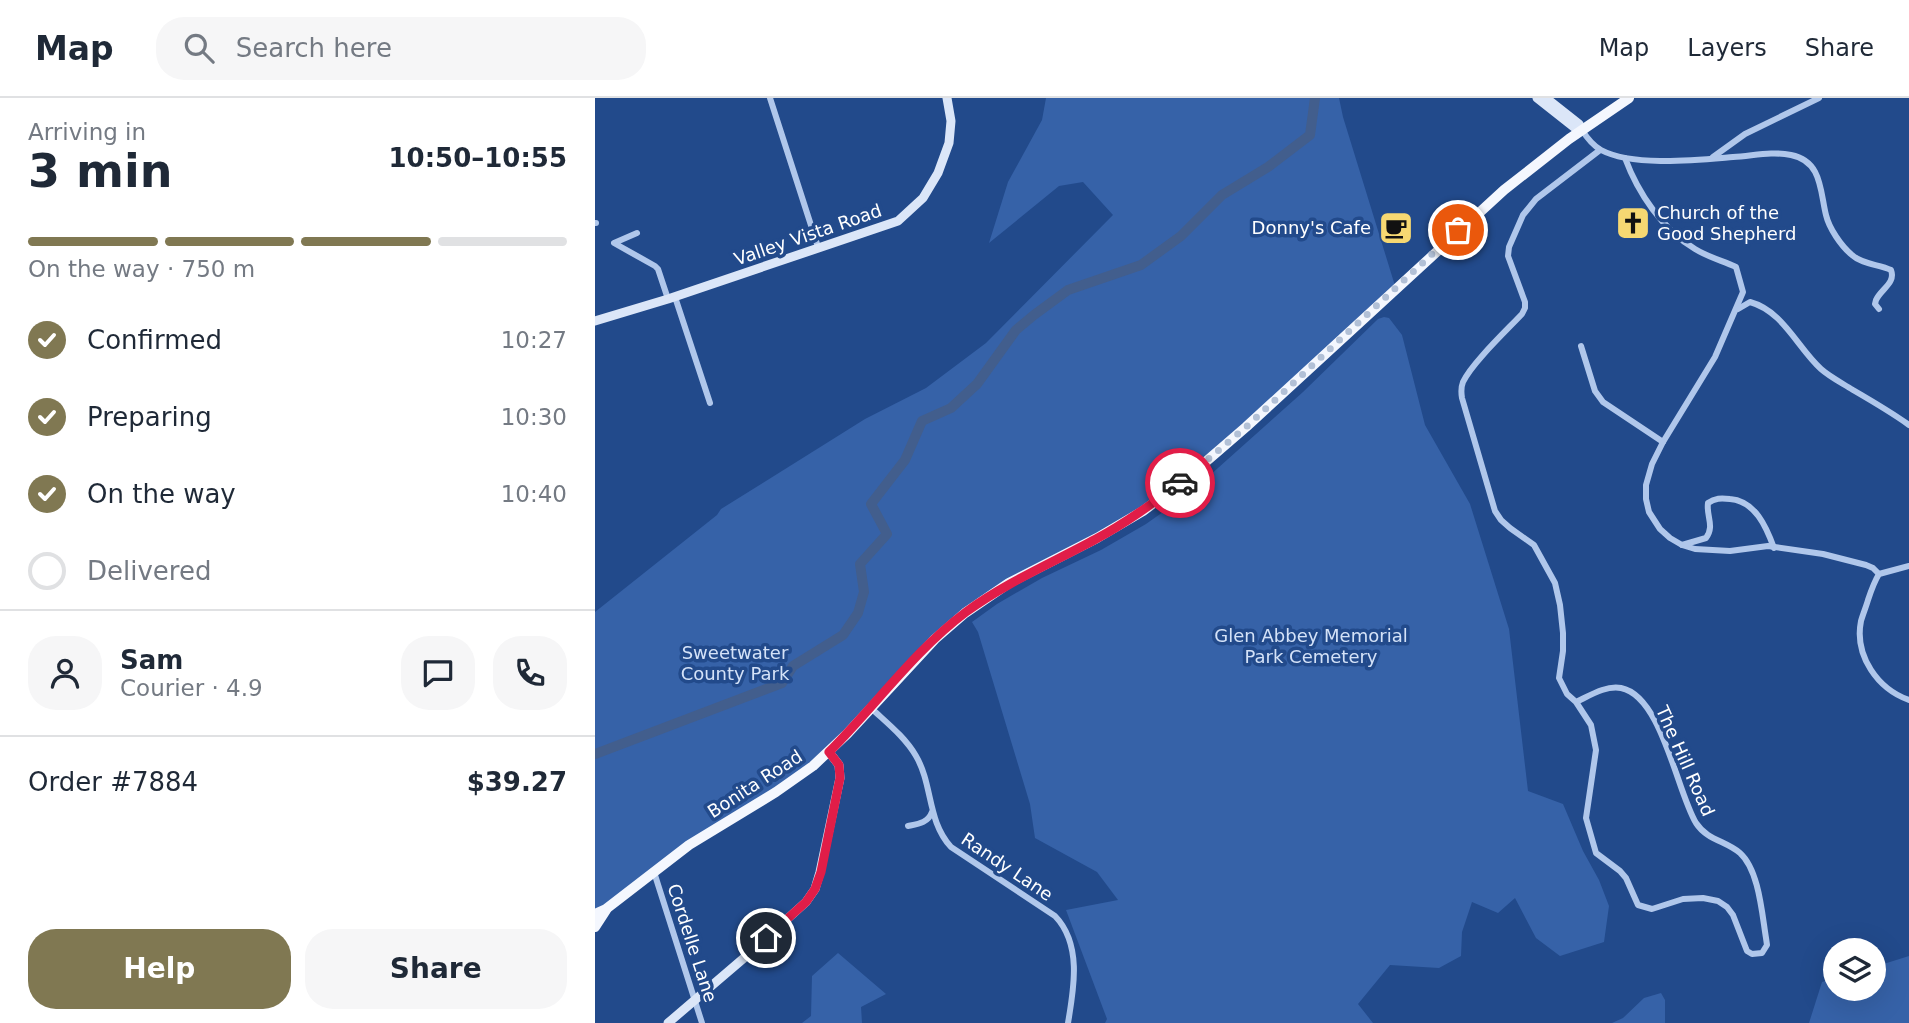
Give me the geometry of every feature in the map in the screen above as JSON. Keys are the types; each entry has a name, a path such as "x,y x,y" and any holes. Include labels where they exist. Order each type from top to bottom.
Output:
{"main road":[{"name":"Bonita Road","path":"595,914 606,909 689,845 788,784 829,752 935,639 965,613 1016,579 1097,538 1143,510 1187,478 1504,190 1629,98"},
{"name":"Bonita Road","path":"595,927 606,909"}],"street":[{"path":"770,98 818,247"},
{"name":"Valley Vista Road","path":"595,321 898,221 923,198 938,173 949,143 951,121 947,98"},
{"path":"1537,98 1575,128 1583,130"},
{"path":"1546,98 1579,124 1590,141 1600,149 1625,158 1680,161 1763,153 1800,157 1812,166 1819,180 1831,228 1851,254 1871,264 1889,268 1893,274 1892,280 1877,297 1875,304 1879,309"},
{"path":"1711,158 1745,134 1819,98"},
{"name":"The Hill Road","path":"1576,702 1600,691 1619,687 1634,693 1645,706 1667,747 1695,821 1703,833 1740,853 1749,865 1755,879 1766,938 1767,946 1762,953 1756,955 1747,951 1733,915 1718,901 1683,899 1652,909 1638,905 1626,878 1596,853 1586,818 1596,750 1591,725 1576,702 1566,693 1559,678 1563,633 1555,583 1534,545 1510,528 1495,511 1461,389 1472,369 1525,308 1508,256 1509,247 1523,215 1536,199 1600,149"},
{"path":"1625,158 1639,188 1656,214 1685,243 1736,267 1743,292 1715,357 1663,442 1649,471 1646,499 1652,518 1670,538 1695,549 1718,551 1761,547 1831,555 1866,565 1879,574"},
{"path":"638,233 614,243 658,269 710,403"},
{"path":"1734,313 1750,302 1761,305 1782,322 1823,372 1909,425"},
{"path":"1581,346 1595,391 1604,402 1663,442"},
{"path":"1682,545 1706,538 1711,528 1708,503 1727,498 1739,500 1752,507 1774,548"},
{"path":"1909,566 1879,574 1861,621 1860,636 1862,650 1880,682 1892,692 1909,700"},
{"name":"Randy Lane","path":"871,708 902,737 917,757 939,832 951,847 1059,921 1070,945 1075,969 1068,1023"},
{"path":"668,1023 806,902 815,889 821,872 840,778 839,765 829,752"},
{"path":"908,826 922,824 933,810"},
{"name":"Cordelle Lane","path":"655,872 702,1023"}],"green space":[{"name":"Sweetwater County Park","path":"1046,98 1339,98 1396,289 1176,486 973,607 829,752 690,845 595,922 595,612 717,515 721,509 865,419 926,388 986,343 1113,215 1083,182 1059,186 989,243 1008,182 1042,120"},
{"name":"Glen Abbey Memorial Park Cemetery","path":"1389,318 1402,335 1425,425 1470,504 1509,629 1528,791 1563,804 1609,906 1604,942 1560,956 1536,938 1515,898 1498,913 1472,902 1462,932 1461,956 1439,968 1390,965 1358,1004 1373,1023 1105,1023 1107,1019 1066,910 1118,900 1097,872 1035,838 1030,804 978,632 972,622 1042,578 1101,550 1146,524 1190,493 1303,392 1378,319"},
{"path":"838,953 886,994 861,1007 862,1023 802,1023 811,1016 812,976"},
{"path":"1909,956 1909,1023 1809,1023 1823,982 1823,1001 1886,1001 1886,963"},
{"path":"1661,993 1665,1000 1665,1023 1612,1023 1623,1018 1644,998"}],"waterway":[{"path":"595,754 782,683 793,666 843,635 858,613 864,592 860,564 887,534 871,504 905,460 922,421 951,408 977,384 1016,330 1034,315 1068,290 1141,265 1181,236 1222,195 1268,167 1310,135 1315,98"}],"way so far":[{"path":"1180,483 1246,427 1458,230"}],"place":[{"name":"Church of the Good Shepherd","path":"1633,223"},
{"name":"Donny's Cafe","path":"1396,228"}],"route":[{"path":"766,938 806,902 815,889 821,872 840,778 839,765 829,752 935,639 965,613 1016,579 1097,538 1180,483"}]}
